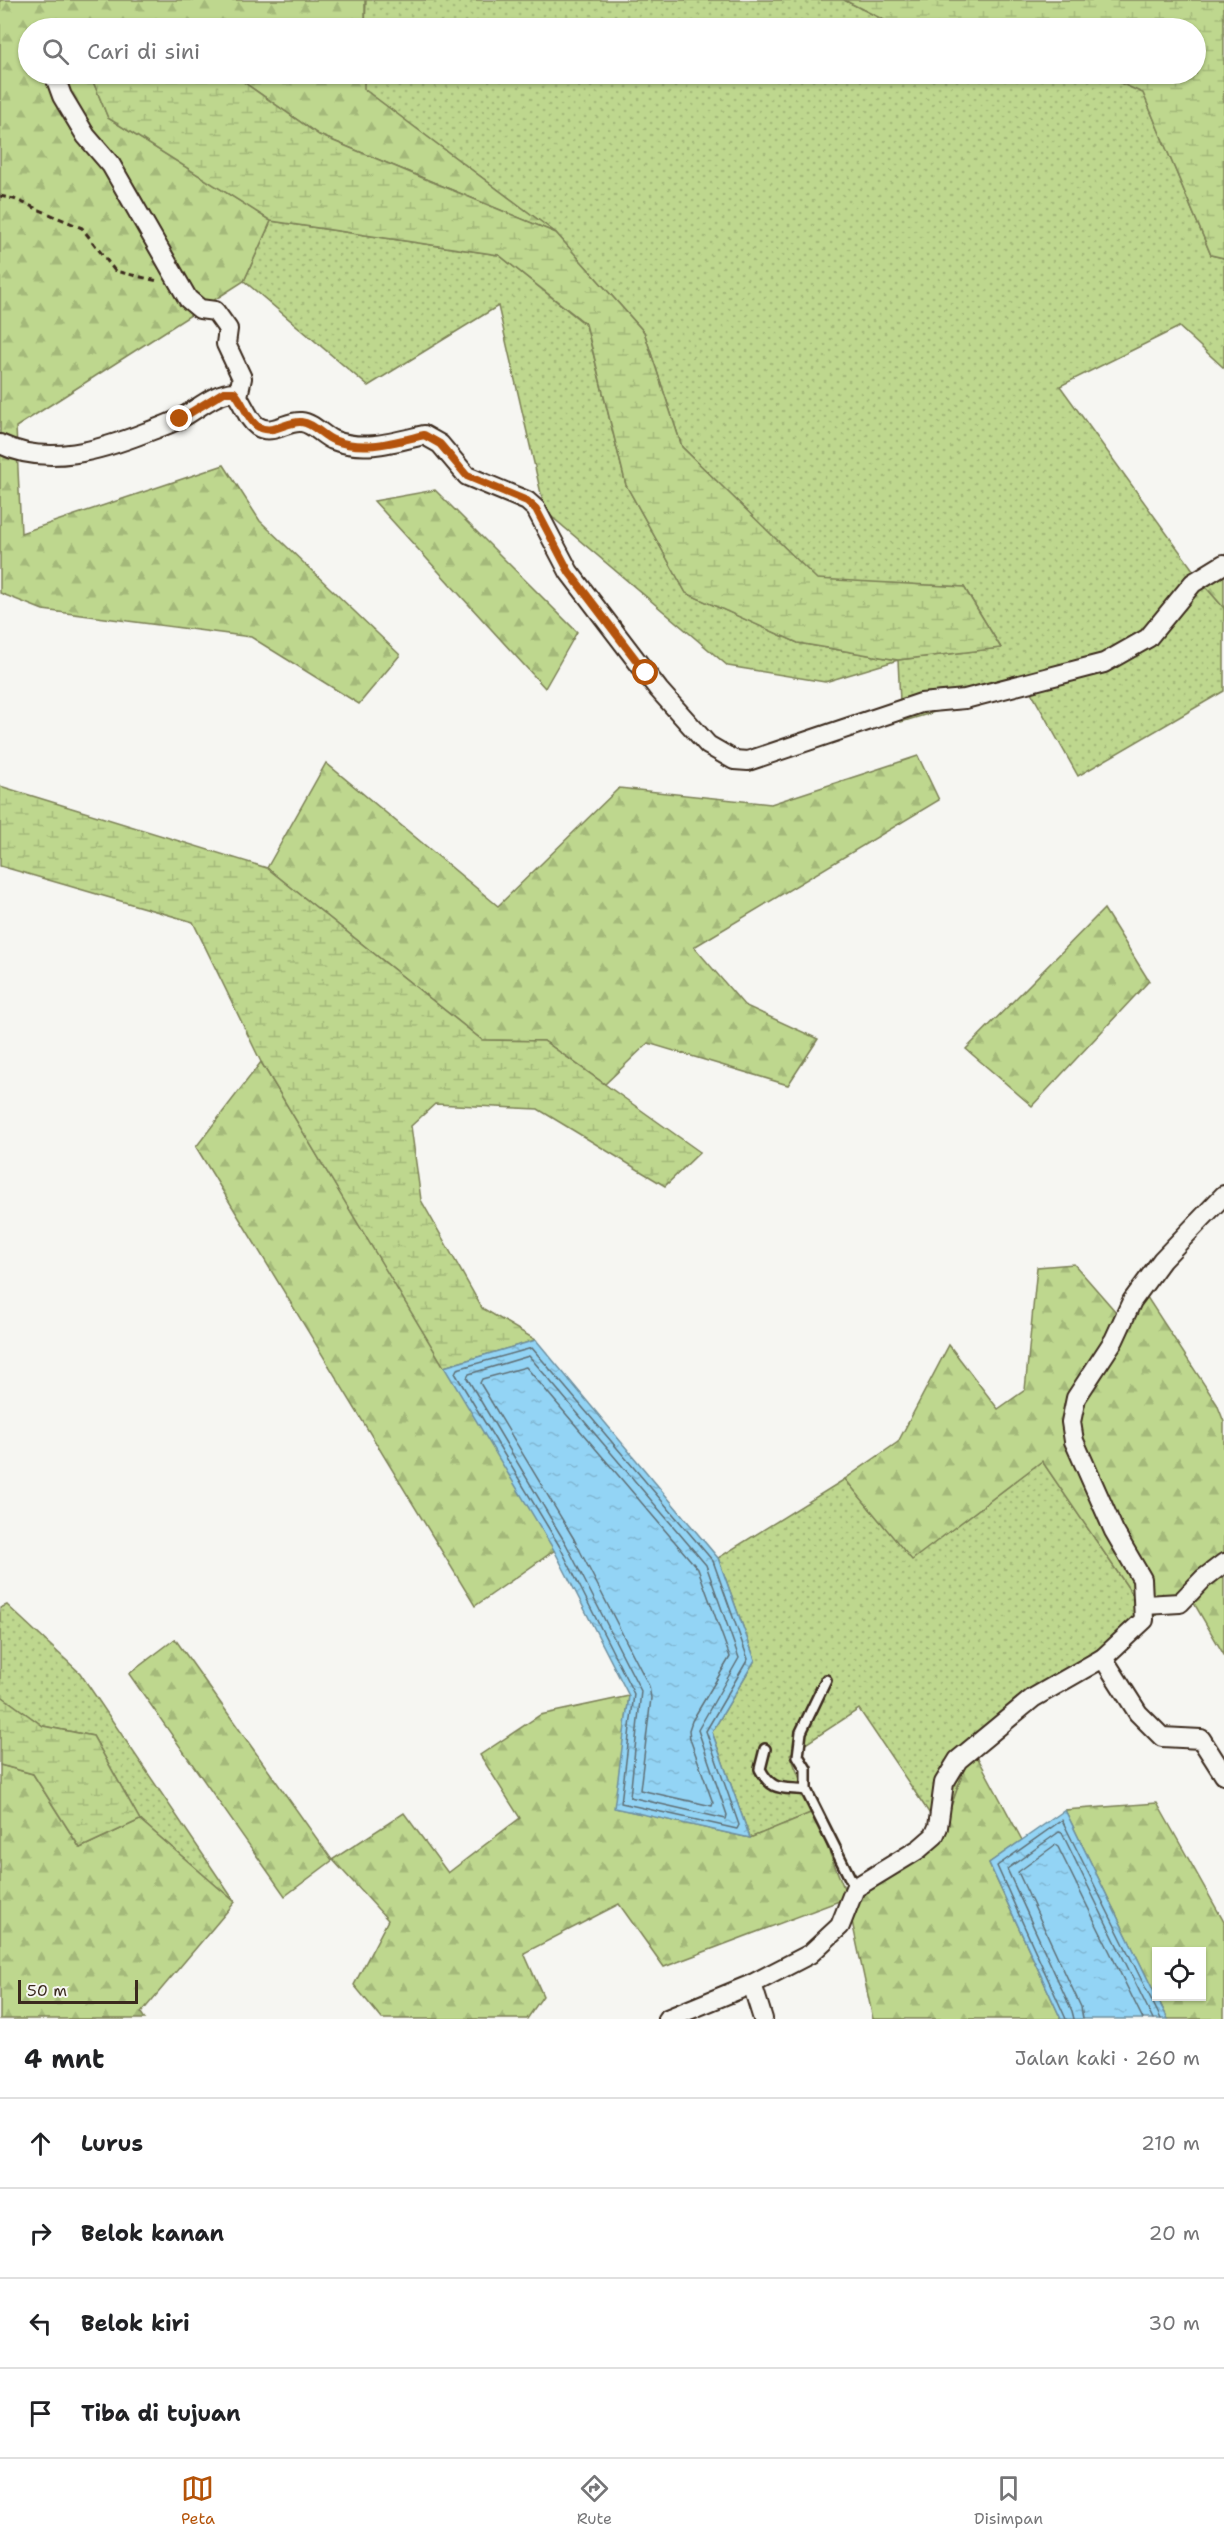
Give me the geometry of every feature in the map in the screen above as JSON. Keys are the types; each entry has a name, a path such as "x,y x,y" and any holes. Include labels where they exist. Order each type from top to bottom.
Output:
{"street":[{"path":"58,84 62,96 86,136 111,165 188,299 200,309 215,311 228,329 226,344 242,378 238,396"},
{"path":"0,444 15,451 73,455 108,447 180,419 224,392 234,392 256,425 269,431 301,422 332,440 362,447 377,446 424,435 440,444 467,476 527,501 536,509 569,572 659,690 708,745 734,760 748,761 921,703 965,699 1104,663 1149,638 1193,583 1224,564"},
{"path":"667,2019 752,1984 810,1954 840,1926 855,1888 934,1836 938,1827 944,1783 958,1760 970,1748 1033,1698 1103,1658 1144,1620 1142,1579 1114,1531 1074,1441 1071,1422 1076,1398 1114,1340 1132,1301 1162,1260 1224,1195"},
{"path":"1145,1605 1180,1604 1203,1579 1224,1563"},
{"path":"1103,1658 1138,1713 1162,1737 1201,1739 1224,1775"},
{"path":"752,1984 762,2019"}],"lane":[{"path":"826,1680 801,1732 797,1748 798,1756 806,1769 806,1790 855,1888"},
{"path":"765,1749 760,1769 767,1782 774,1787 806,1790"}],"path":[{"path":"0,196 14,199 82,228 115,271 152,280 177,282"}],"green space":[{"path":"0,0 365,0 365,18 18,18 18,84 94,84 108,118 271,221 244,281 16,427 21,533 224,465 260,521 400,655 359,704 251,637 43,610 0,593"},
{"path":"366,0 844,0 880,18 365,18"},
{"path":"844,0 1224,0 1224,258 1211,255 1143,93 1123,84 1206,84 1206,18 880,18"},
{"path":"94,84 246,84 319,135 556,233 644,332 682,447 817,579 964,587 1001,648 898,660 798,643 686,593 626,485 586,324 499,255 271,221 108,118"},
{"path":"246,84 364,84 364,89 556,233 319,135"},
{"path":"363,84 1123,84 1143,93 1211,255 1224,258 1224,368 1179,327 1060,386 1204,585 1224,608 1224,691 1078,776 1027,685 901,722 898,660 1001,648 964,587 817,580 682,447 644,332 556,233 363,89"},
{"path":"271,221 499,255 586,325 626,485 686,593 798,643 898,660 825,682 728,666 545,511 498,306 368,386 244,281"},
{"path":"435,490 577,632 545,688 374,501"},
{"path":"1224,567 1224,608 1204,585"},
{"path":"918,756 939,800 694,947 744,1005 818,1039 788,1085 648,1043 605,1084 544,1041 482,1040 267,868 326,763 498,906 619,788 771,804"},
{"path":"0,786 267,868 482,1040 544,1041 700,1152 665,1186 538,1109 435,1104 411,1126 421,1200 482,1308 536,1340 444,1367 261,1062 193,922 0,866"},
{"path":"1104,909 1149,981 1032,1106 966,1049"},
{"path":"261,1062 555,1550 475,1606 196,1147"},
{"path":"1074,1264 1123,1320 1143,1291 1217,1404 1224,1422 1224,1655 1187,1591 1150,1620 1042,1461 912,1560 845,1479 898,1442 949,1345 998,1409 1025,1390 1037,1267"},
{"path":"1042,1461 1150,1620 972,1747 942,1832 859,1709 790,1754 813,1812 750,1838 712,1732 755,1660 718,1558 845,1479 912,1559"},
{"path":"7,1605 80,1673 235,1902 140,1820 93,1736 43,1726 0,1695 0,1608"},
{"path":"175,1639 332,1860 404,1813 448,1873 520,1818 480,1755 540,1715 629,1696 615,1808 750,1838 813,1812 848,1898 942,1832 972,1747 1022,1840 989,1863 1061,2019 873,2019 847,1898 664,1967 619,1904 524,1953 543,1996 527,2019 382,2019 354,1985 388,1920 333,1860 285,1896 129,1674"},
{"path":"0,1695 43,1726 93,1736 140,1820 80,1848 33,1774 0,1765"},
{"path":"0,1765 33,1774 80,1848 140,1820 235,1902 141,2013 145,2019 0,2019"},
{"path":"1157,1803 1224,1922 1224,2019 1168,2019 1159,2001 1206,2001 1206,1947 1152,1947 1152,1988 1065,1810"}],"water":[{"path":"536,1340 718,1558 755,1660 712,1732 750,1838 614,1808 629,1696 554,1550 444,1367"},
{"path":"1065,1810 1152,1988 1152,2001 1159,2001 1168,2019 1061,2019 989,1863"}],"route":[{"path":"180,419 224,392 234,392 256,425 269,431 301,422 332,440 362,447 377,446 424,435 440,444 467,476 527,501 536,509 569,572 646,673"}]}
